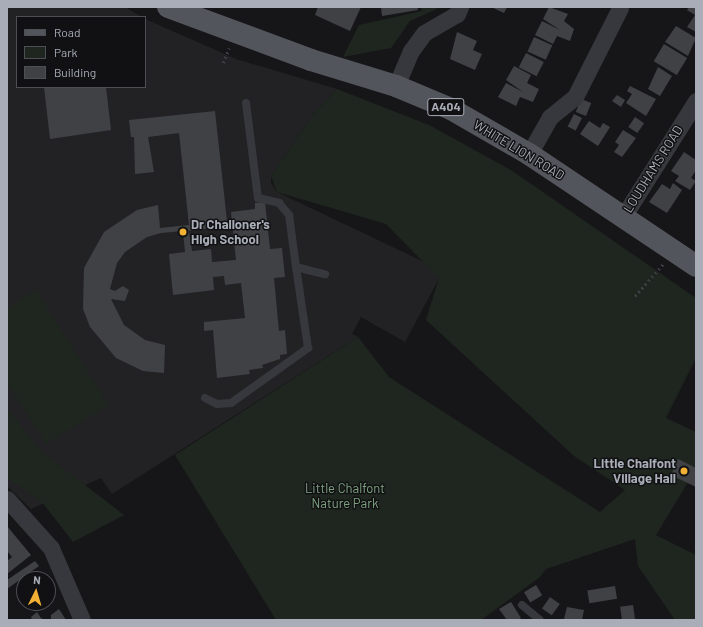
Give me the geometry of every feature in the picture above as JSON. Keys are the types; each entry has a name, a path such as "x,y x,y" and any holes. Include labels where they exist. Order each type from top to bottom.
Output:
{"main road":[{"name":"WHITE LION ROAD","path":"181,10 396,86 451,109 529,154 696,266"}],"street":[{"path":"396,86 411,51 424,33 456,14 460,7"},
{"path":"529,154 550,117 575,97 620,8"},
{"name":"LOUDHAMS ROAD","path":"623,217 696,101"},
{"path":"7,499 51,548 82,620"}],"lane":[{"path":"205,398 217,404 231,403 308,348 289,215 279,203 258,198 246,103"},
{"path":"296,267 325,274"},
{"path":"522,605 540,620"}],"path":[{"path":"635,296 674,251"}],"shaded area":[{"name":"Dr Challoner's High School","path":"7,7 125,7 140,16 16,16 16,88 146,88 146,19 236,59 337,89 312,116 271,176 271,183 277,192 443,271 405,342 361,317 352,334 358,337 112,494 101,478 31,509 7,486"}],"green space":[{"path":"421,7 441,7 410,21 391,48 343,57 359,25 422,11"},
{"name":"Little Chalfont Nature Park","path":"337,89 429,125 511,170 696,298 696,358 666,418 696,432 696,469 656,535 696,555 696,620 675,620 638,566 635,539 546,569 540,577 481,620 276,620 175,455 358,337 389,377 600,512 625,490 574,456 426,320 439,278 386,224 277,192 271,176 312,116"},
{"path":"36,290 109,405 46,444 7,383 7,308"},
{"path":"7,408 42,452 124,515 73,542 42,502 7,478"}],"building":[{"path":"318,7 361,7 350,31 315,15"},
{"path":"381,7 417,7 418,10 382,16"},
{"path":"491,7 507,7 504,13"},
{"path":"549,7 568,14 564,21 574,29 570,41 557,36 553,44 535,35 542,21 560,30 543,19"},
{"path":"689,7 696,7 696,32 687,27 695,15 687,10"},
{"path":"676,26 696,38 688,56 665,42"},
{"path":"457,32 477,41 473,50 482,54 475,70 450,59"},
{"path":"534,37 552,45 546,60 527,52"},
{"path":"664,44 687,58 677,75 654,61"},
{"path":"526,53 544,62 537,76 519,67"},
{"path":"514,66 531,75 527,83 539,89 533,102 520,97 516,106 498,97 506,83 523,92 506,80"},
{"path":"658,67 672,76 660,96 648,89"},
{"path":"630,86 656,99 646,116 626,103 632,94 627,91"},
{"path":"44,88 106,88 111,130 50,139"},
{"path":"617,95 625,100 621,107 612,101"},
{"path":"581,99 591,103 586,116 576,112"},
{"path":"215,111 227,221 210,223 211,228 189,231 192,251 211,249 212,262 236,260 231,212 255,209 255,203 265,202 270,249 282,248 285,277 274,278 279,331 285,330 287,354 280,355 280,359 262,365 263,368 249,370 250,374 217,378 213,330 204,331 204,322 245,318 241,283 225,285 224,276 213,277 214,290 173,295 169,254 185,252 183,231 161,233 147,237 125,252 117,263 110,289 115,291 123,286 129,290 125,301 111,299 124,325 145,340 165,345 164,373 143,371 116,358 90,327 83,309 84,268 104,232 137,210 158,205 160,228 189,225 179,133 148,137 154,172 135,174 134,137 131,137 129,120"},
{"path":"574,114 582,118 576,131 568,126"},
{"path":"635,117 644,123 637,133 628,127"},
{"path":"589,121 600,128 603,123 610,127 598,146 580,134"},
{"path":"623,130 636,138 622,157 614,152 619,145 615,142"},
{"path":"684,152 696,160 696,170 691,178 696,181 690,190 675,181 679,176 671,171"},
{"path":"673,183 682,190 667,213 649,202 662,184 670,189"},
{"name":"Little Chalfont Village Hall","path":"678,459 696,468 696,487 671,475"},
{"path":"7,526 31,555 7,574 7,561 12,557 7,551"},
{"path":"35,561 39,566 32,571 20,571"},
{"path":"16,574 16,583 7,589 7,580"},
{"path":"536,585 542,595 530,602 524,592"},
{"path":"615,586 617,599 589,603 587,590"},
{"path":"550,597 560,604 552,615 542,608"},
{"path":"511,602 521,618 518,620 507,620 499,609"},
{"path":"633,605 635,620 622,620 620,607"},
{"path":"567,607 584,610 582,620 564,619"},
{"path":"59,609 66,620 51,620 51,615"},
{"path":"37,612 41,618 45,620 32,620 31,617"}],"place":[{"name":"Dr Challoner's High School","path":"183,232"},
{"name":"Little Chalfont Village Hall","path":"684,471"}]}
